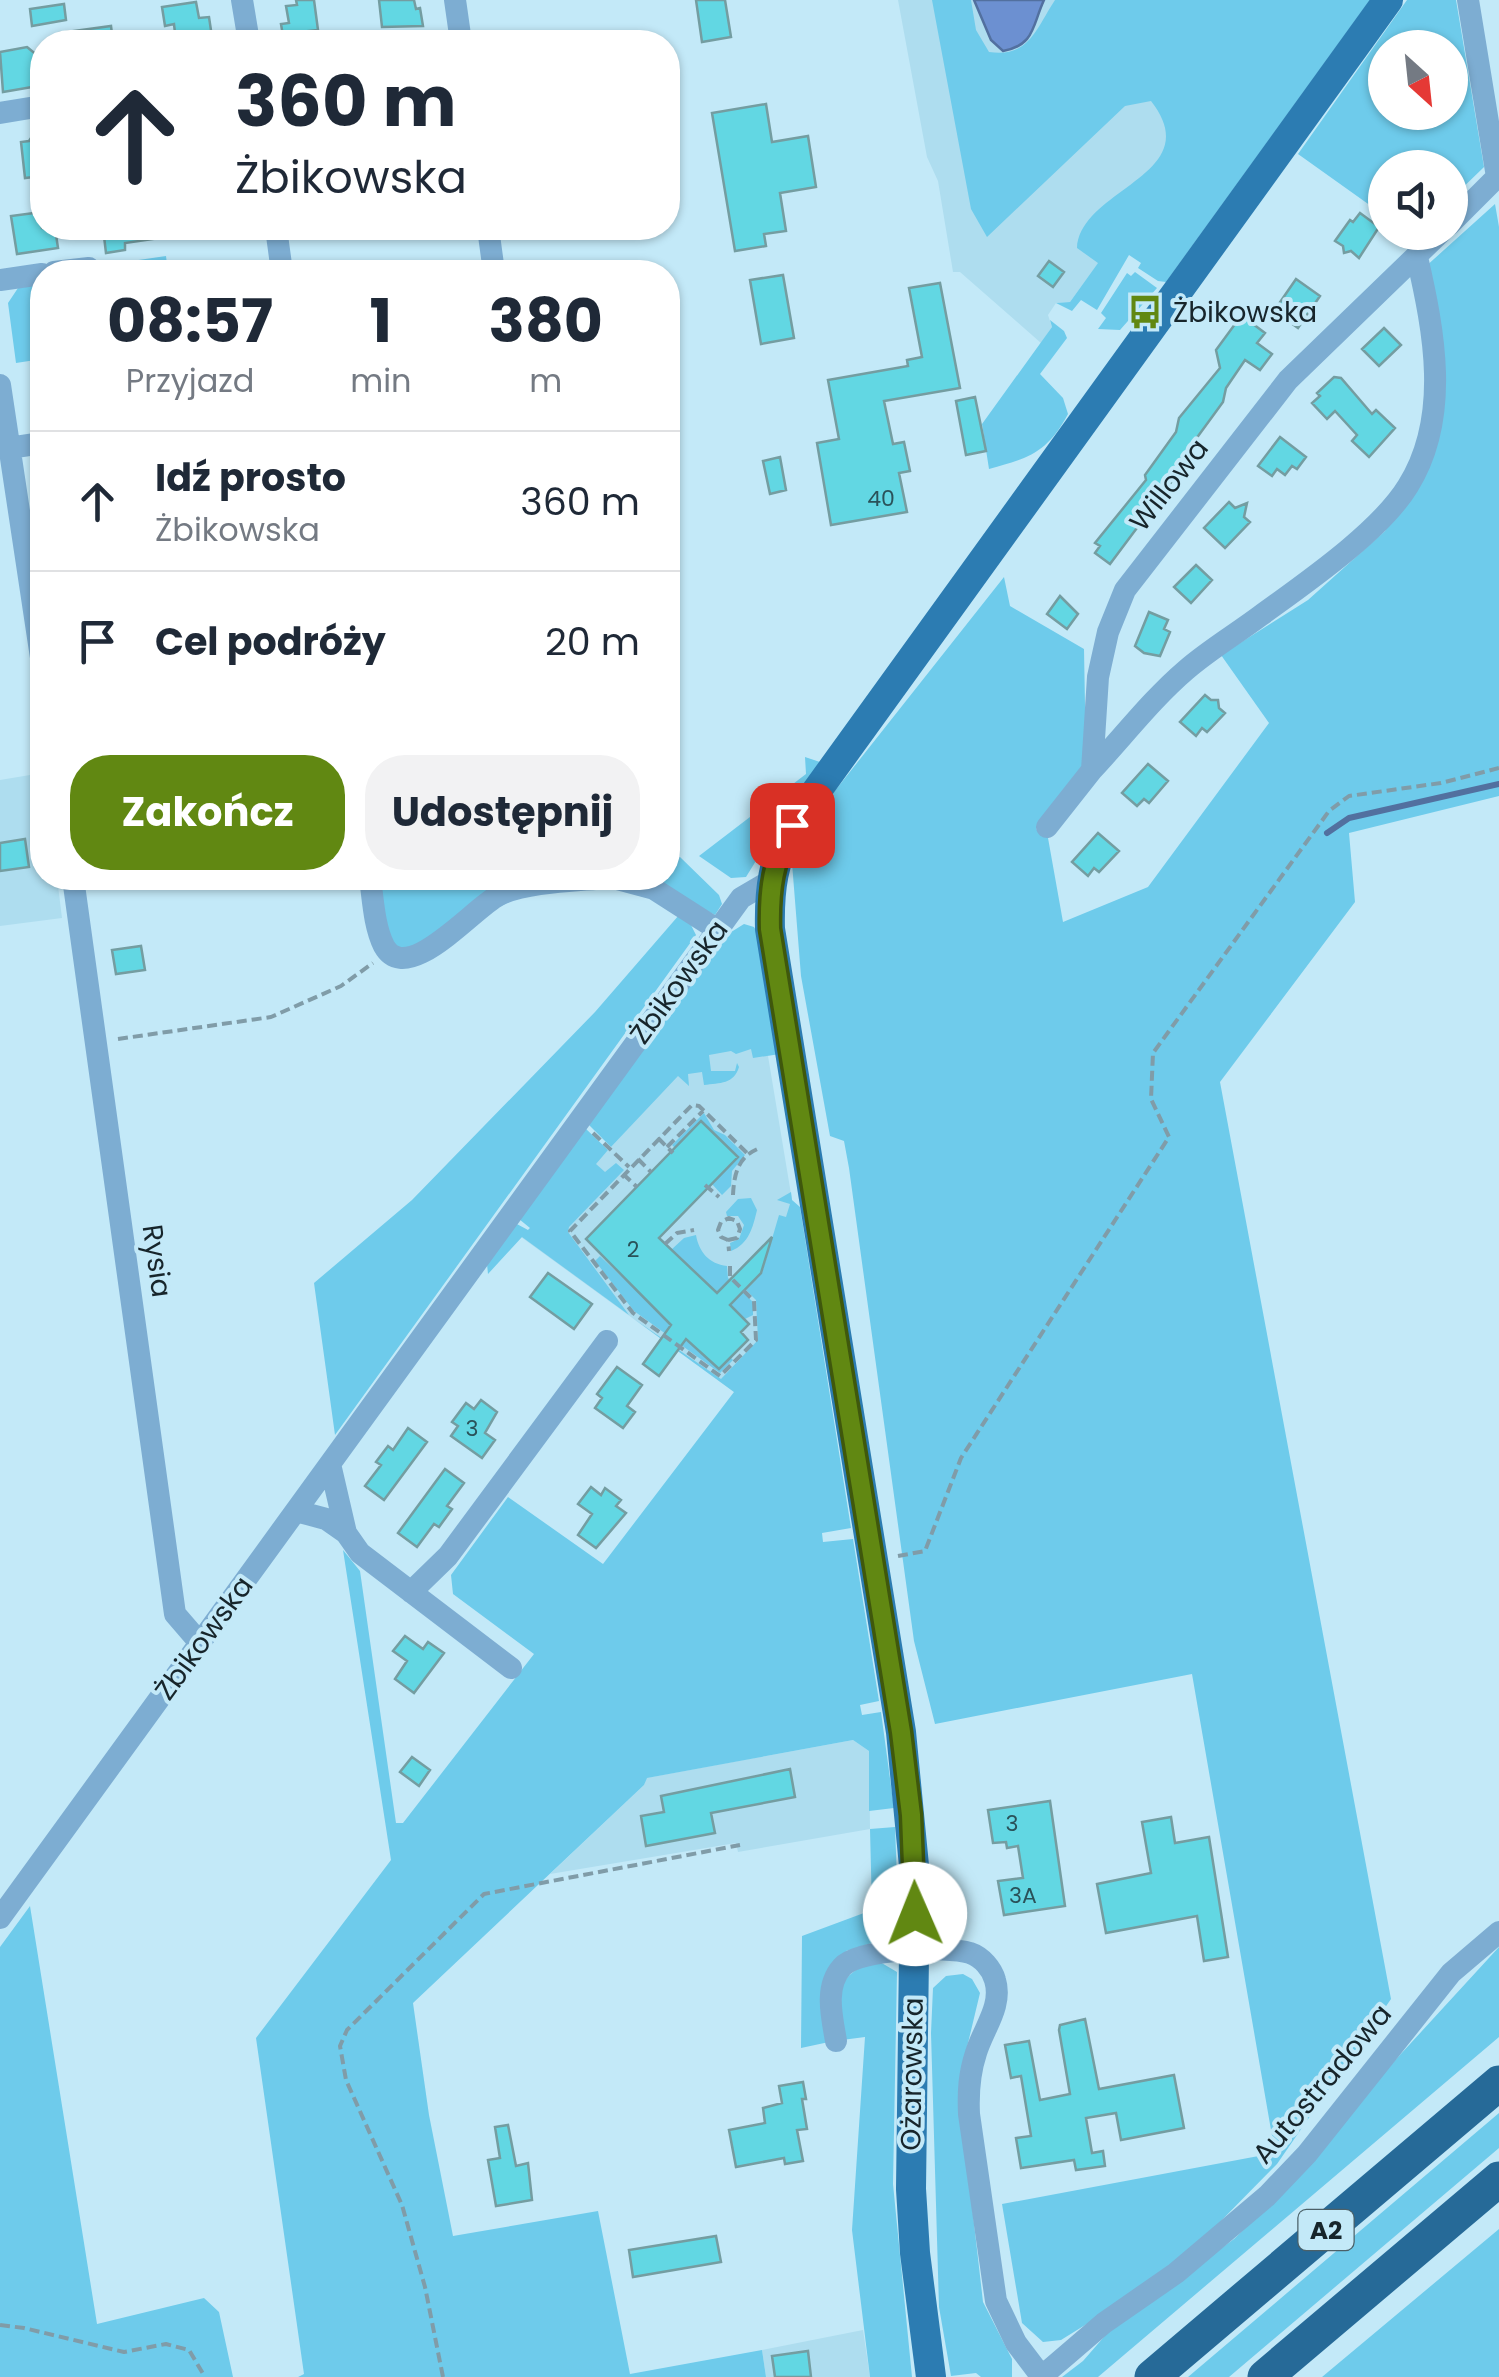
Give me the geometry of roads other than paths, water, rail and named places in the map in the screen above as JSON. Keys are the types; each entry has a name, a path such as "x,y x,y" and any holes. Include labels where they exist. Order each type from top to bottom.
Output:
{"highway":[{"name":"A2","path":"1152,2377 1499,2083"},
{"name":"A2","path":"1265,2377 1499,2179"}],"main road":[{"path":"770,881 779,849 792,825 1388,0"},
{"name":"Ożarowska","path":"770,881 770,929 874,1560 911,1815 915,1951 911,2189 931,2377"}],"street":[{"path":"242,0 247,30"},
{"path":"455,0 459,30"},
{"path":"1468,0 1496,177 1468,206"},
{"path":"0,113 30,108"},
{"name":"Willowa","path":"1092,770 1098,677 1108,632 1125,590 1288,380 1423,250"},
{"path":"1047,827 1092,770 1185,670 1354,543 1408,486 1423,456 1434,403 1431,318 1417,256"},
{"path":"0,280 30,276"},
{"path":"0,385 30,585"},
{"path":"9,448 30,445"},
{"name":"Żbikowska","path":"0,1918 741,898 770,881"},
{"name":"Rysia","path":"74,890 175,1614 200,1643"},
{"path":"372,890 379,931 391,955 413,958 489,901 505,892 520,890"},
{"path":"656,890 718,930"},
{"path":"411,1592 448,1556 607,1341"},
{"path":"330,1464 346,1532 360,1553 512,1668"},
{"path":"296,1511 326,1519 346,1532"},
{"name":"Autostradowa","path":"1041,2377 1104,2323 1176,2273 1266,2196 1318,2140 1451,1972 1499,1932"},
{"path":"836,2041 831,1995 843,1966 863,1954 972,1954 984,1962 995,1978 995,2010 984,2028 970,2072 970,2114 996,2301 1016,2343 1041,2377"}],"waterway":[{"path":"1327,833 1349,818 1499,784"}],"place":[{"name":"Żbikowska","path":"1145,312"}]}
